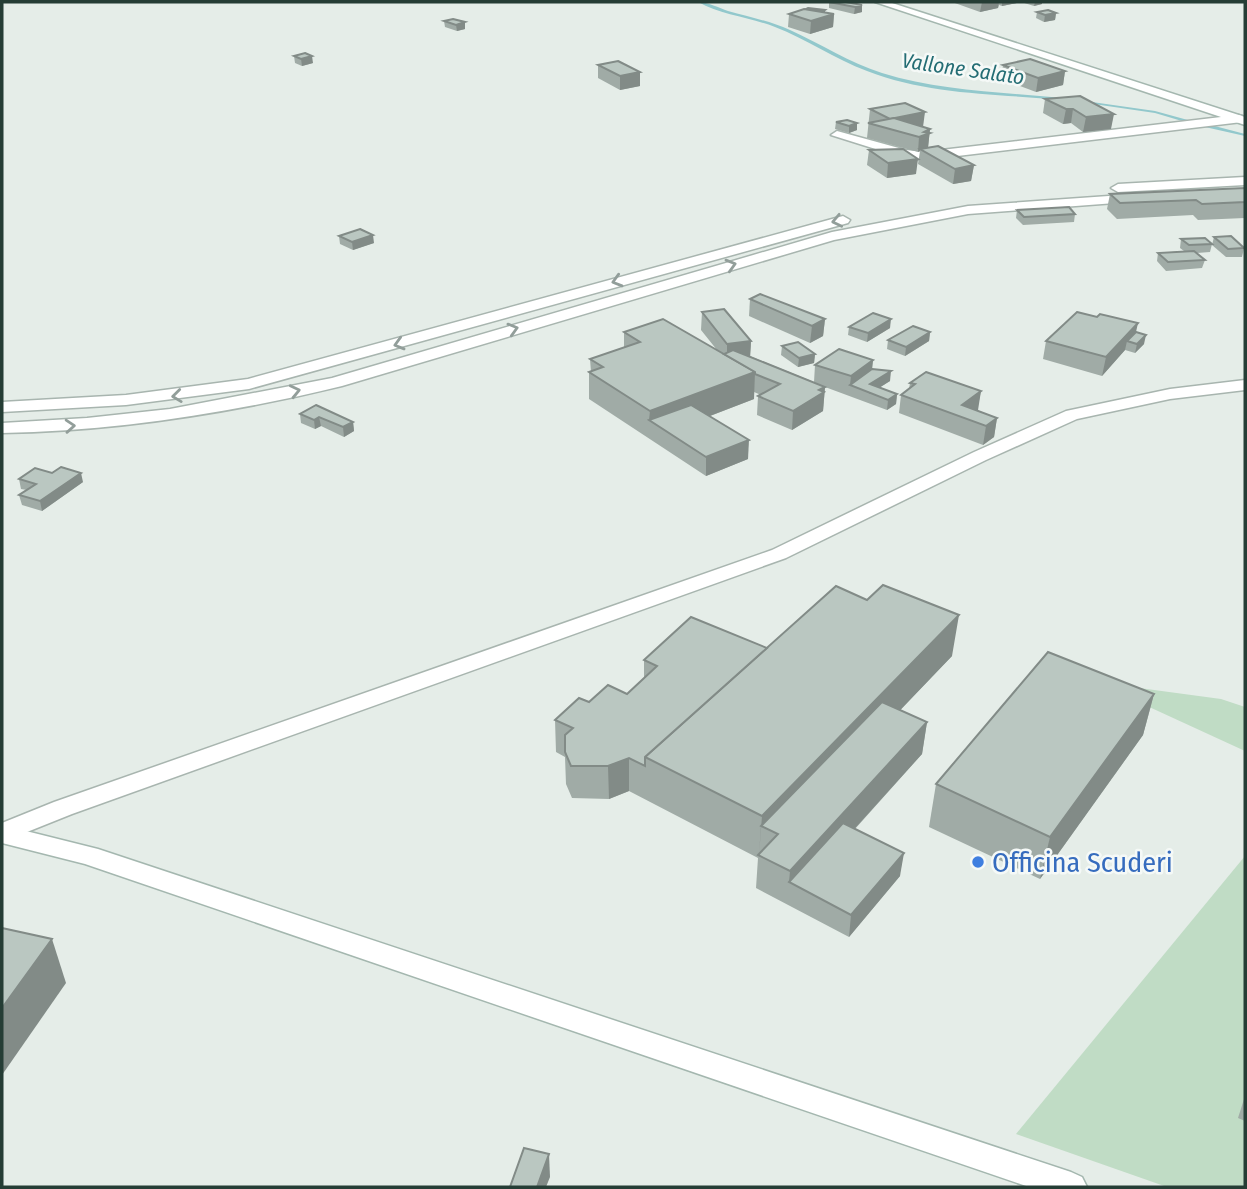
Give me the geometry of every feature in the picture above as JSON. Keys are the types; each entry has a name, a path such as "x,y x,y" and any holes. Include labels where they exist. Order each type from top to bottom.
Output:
{"street":[{"path":"880,2 1242,120"},
{"path":"837,135 905,154 924,156 1242,120"},
{"path":"2,407 121,402 249,384 803,229 892,209 1014,194 1245,181"},
{"path":"2,428 121,422 259,400 336,382 790,247 905,221 1028,205 1245,192"},
{"path":"2,834 63,808 779,554 980,456 1072,415 1170,394 1245,386"},
{"path":"2,834 89,856 1071,1187"}],"green space":[{"path":"1132,687 1221,699 1245,707 1245,751 1134,700"},
{"path":"1245,856 1245,1187 1167,1187 1016,1134"}],"building":[{"path":"829,2 846,2 862,5 855,7"},
{"path":"804,9 834,14 811,21 789,14"},
{"path":"806,9 825,10 822,12"},
{"path":"1048,10 1056,13 1045,15 1037,12"},
{"path":"453,19 465,22 456,25 444,21"},
{"path":"305,53 312,56 301,59 294,56"},
{"path":"1030,59 1065,71 1038,78 1003,65"},
{"path":"618,61 640,72 620,76 598,65"},
{"path":"1080,96 1114,114 1086,117 1045,99"},
{"path":"905,103 925,112 890,119 870,109"},
{"path":"894,118 930,129 924,132 930,133 919,137 868,123"},
{"path":"847,120 857,123 849,126 836,122"},
{"path":"938,146 974,165 955,169 920,149"},
{"path":"903,149 918,159 888,163 869,150"},
{"path":"1245,188 1245,202 1202,204 1196,200 1120,203 1110,194"},
{"path":"1069,207 1075,214 1024,217 1017,210"},
{"path":"360,229 373,235 352,242 339,236"},
{"path":"1231,236 1244,248 1228,249 1214,237"},
{"path":"1205,238 1212,244 1189,245 1181,239"},
{"path":"1194,251 1205,260 1168,262 1158,253"},
{"path":"760,294 825,319 812,326 750,299"},
{"path":"724,309 751,341 727,344 702,312"},
{"path":"1077,312 1097,317 1100,314 1138,323 1106,357 1046,341"},
{"path":"873,313 891,319 868,333 849,327"},
{"path":"663,319 755,372 650,411 589,372 603,367 590,359 640,342 624,332"},
{"path":"913,326 930,332 906,347 888,340"},
{"path":"1136,332 1146,335 1137,344 1127,341"},
{"path":"798,342 815,354 799,358 782,346"},
{"path":"839,349 873,360 851,376 815,365"},
{"path":"733,350 825,387 819,390 824,392 793,411 758,396 780,384 755,374 724,354"},
{"path":"872,369 891,371 870,384 897,394 888,400 850,385"},
{"path":"926,372 981,391 962,405 997,418 986,426 901,395 915,384 910,383"},
{"path":"316,405 353,422 343,427 319,417 314,420 300,414"},
{"path":"691,405 749,440 706,457 649,420"},
{"path":"61,467 81,473 40,501 19,495 36,484 19,479 35,468 52,473"},
{"path":"883,585 959,615 762,816 645,757 836,586 867,600"},
{"path":"691,617 767,648 645,757 645,766 629,758 608,766 571,766 565,752 565,735 573,728 555,720 579,698 589,702 608,685 627,694 657,666 644,660"},
{"path":"1048,652 1154,694 1050,837 936,784"},
{"path":"882,702 927,722 790,871 758,855 778,834 761,826"},
{"path":"843,823 904,853 851,915 789,882"},
{"path":"2,928 52,939 2,1008"},
{"path":"524,1148 549,1154 537,1187 510,1187"}],"waterway":[{"name":"Vallone Salato","path":"700,2 777,26 855,65 905,81 1063,99"},
{"name":"Vallone Salato","path":"1080,101 1155,112 1192,122"},
{"name":"Vallone Salato","path":"1207,126 1245,135"}],"place":[{"name":"Officina Scuderi","path":"978,862"}]}
